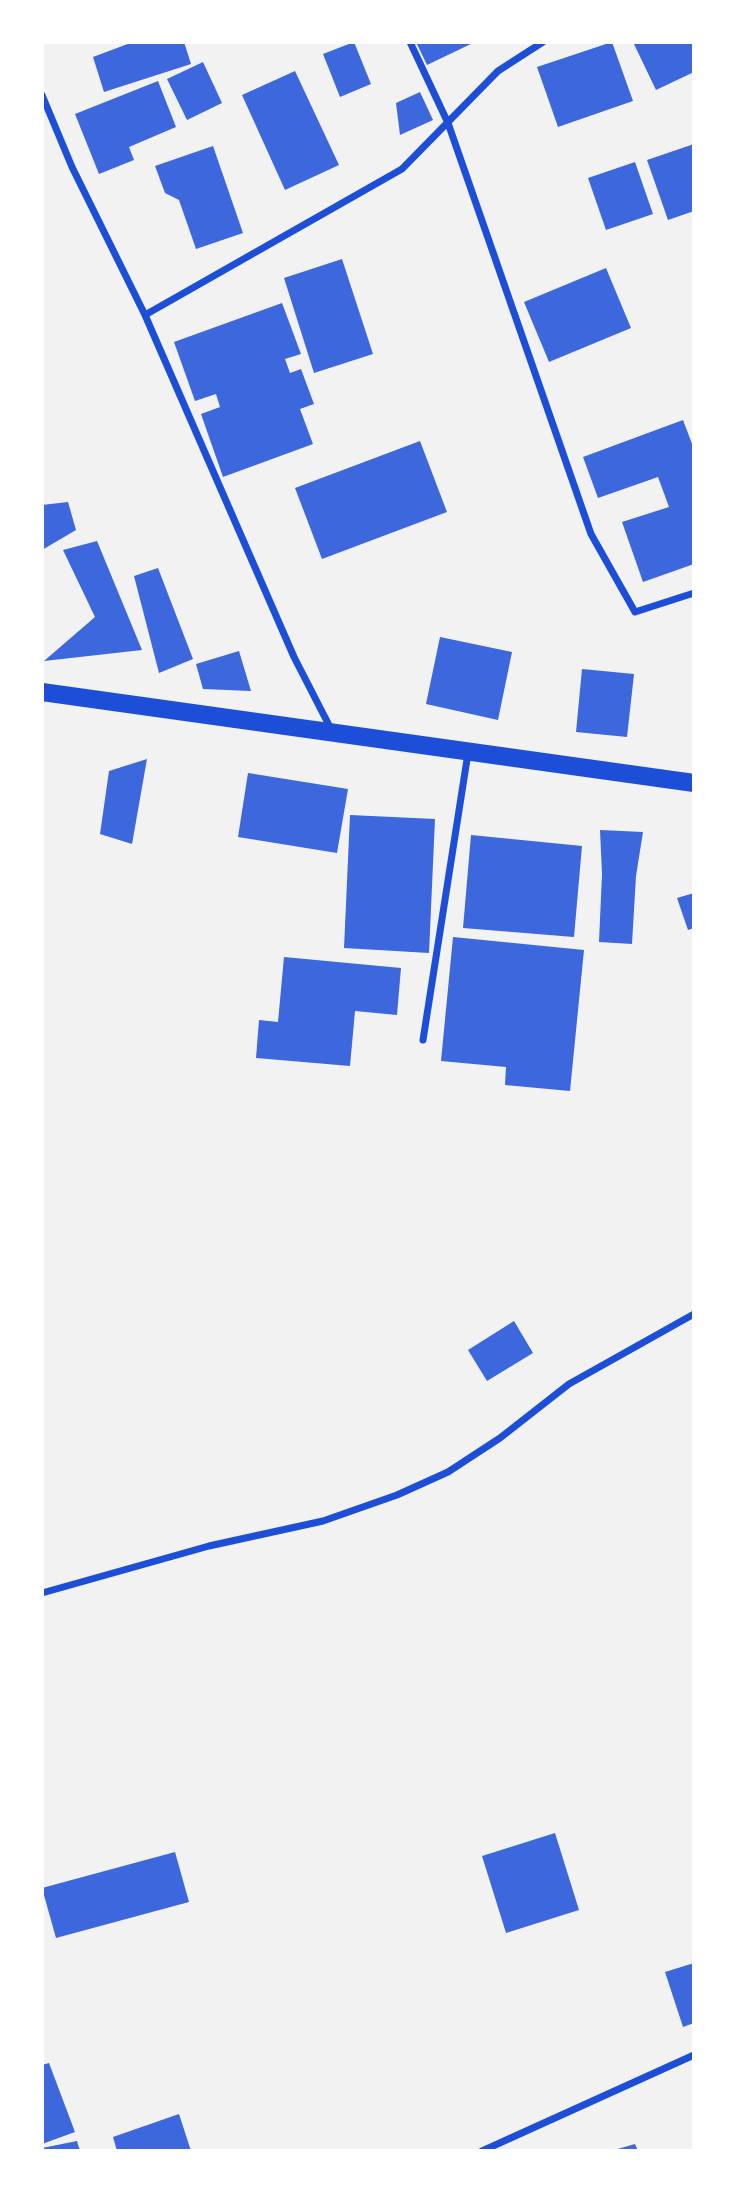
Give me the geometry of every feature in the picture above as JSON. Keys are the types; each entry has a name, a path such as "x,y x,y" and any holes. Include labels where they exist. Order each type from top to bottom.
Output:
{"main road":[{"path":"42,692 694,783"}],"street":[{"path":"410,42 448,122 591,534 635,612 694,593"},
{"path":"145,315 402,169 498,71 544,42"},
{"path":"42,96 72,167 145,315 294,657 333,734"},
{"path":"423,1040 468,752"},
{"path":"42,1593 209,1546 323,1521 397,1494 447,1472 500,1438 569,1384 694,1314"},
{"path":"482,2151 694,2055"}],"building":[{"path":"133,42 184,42 191,64 104,92 93,57"},
{"path":"354,42 371,84 340,97 323,54"},
{"path":"416,42 475,42 427,65"},
{"path":"612,42 633,101 558,127 537,67"},
{"path":"633,42 694,42 694,72 656,90"},
{"path":"203,62 222,103 187,120 167,79"},
{"path":"295,71 339,165 285,190 242,95"},
{"path":"158,81 176,127 129,147 134,160 99,174 75,114"},
{"path":"420,92 433,120 400,135 396,103"},
{"path":"694,144 694,211 668,220 647,160"},
{"path":"213,146 243,233 196,249 179,200 165,193 155,166"},
{"path":"635,162 653,214 606,230 588,178"},
{"path":"342,259 373,354 314,373 284,278"},
{"path":"606,268 631,328 549,362 524,302"},
{"path":"282,303 301,354 285,359 290,373 301,369 314,404 300,409 313,444 223,477 201,414 220,407 216,394 195,401 174,342"},
{"path":"683,420 694,449 694,564 643,582 622,522 669,507 658,477 598,498 583,457"},
{"path":"420,441 447,512 322,559 295,488"},
{"path":"68,502 76,530 42,550 42,505"},
{"path":"97,541 142,650 44,661 95,617 63,550"},
{"path":"158,568 193,659 159,673 134,576"},
{"path":"440,637 512,652 498,720 426,704"},
{"path":"239,651 251,691 203,689 196,664"},
{"path":"582,669 634,674 627,737 576,732"},
{"path":"147,759 132,844 100,834 109,771"},
{"path":"248,773 348,789 337,853 238,837"},
{"path":"350,815 435,819 429,953 344,948"},
{"path":"600,830 643,832 636,876 632,944 599,942 602,874"},
{"path":"471,835 582,846 574,937 463,928"},
{"path":"694,893 694,928 688,930 677,898"},
{"path":"453,937 584,950 570,1091 505,1085 506,1067 441,1061"},
{"path":"284,957 401,968 397,1015 355,1011 350,1066 256,1058 259,1020 278,1022"},
{"path":"514,1321 533,1353 487,1381 468,1350"},
{"path":"555,1833 579,1910 506,1933 482,1856"},
{"path":"175,1852 189,1902 56,1938 42,1888"},
{"path":"694,1963 694,2023 683,2027 665,1972"},
{"path":"49,2063 75,2132 42,2144 42,2065"},
{"path":"179,2114 191,2151 117,2151 113,2137"},
{"path":"77,2141 80,2151 42,2151 42,2148"},
{"path":"635,2144 638,2151 614,2151 614,2150"}]}
